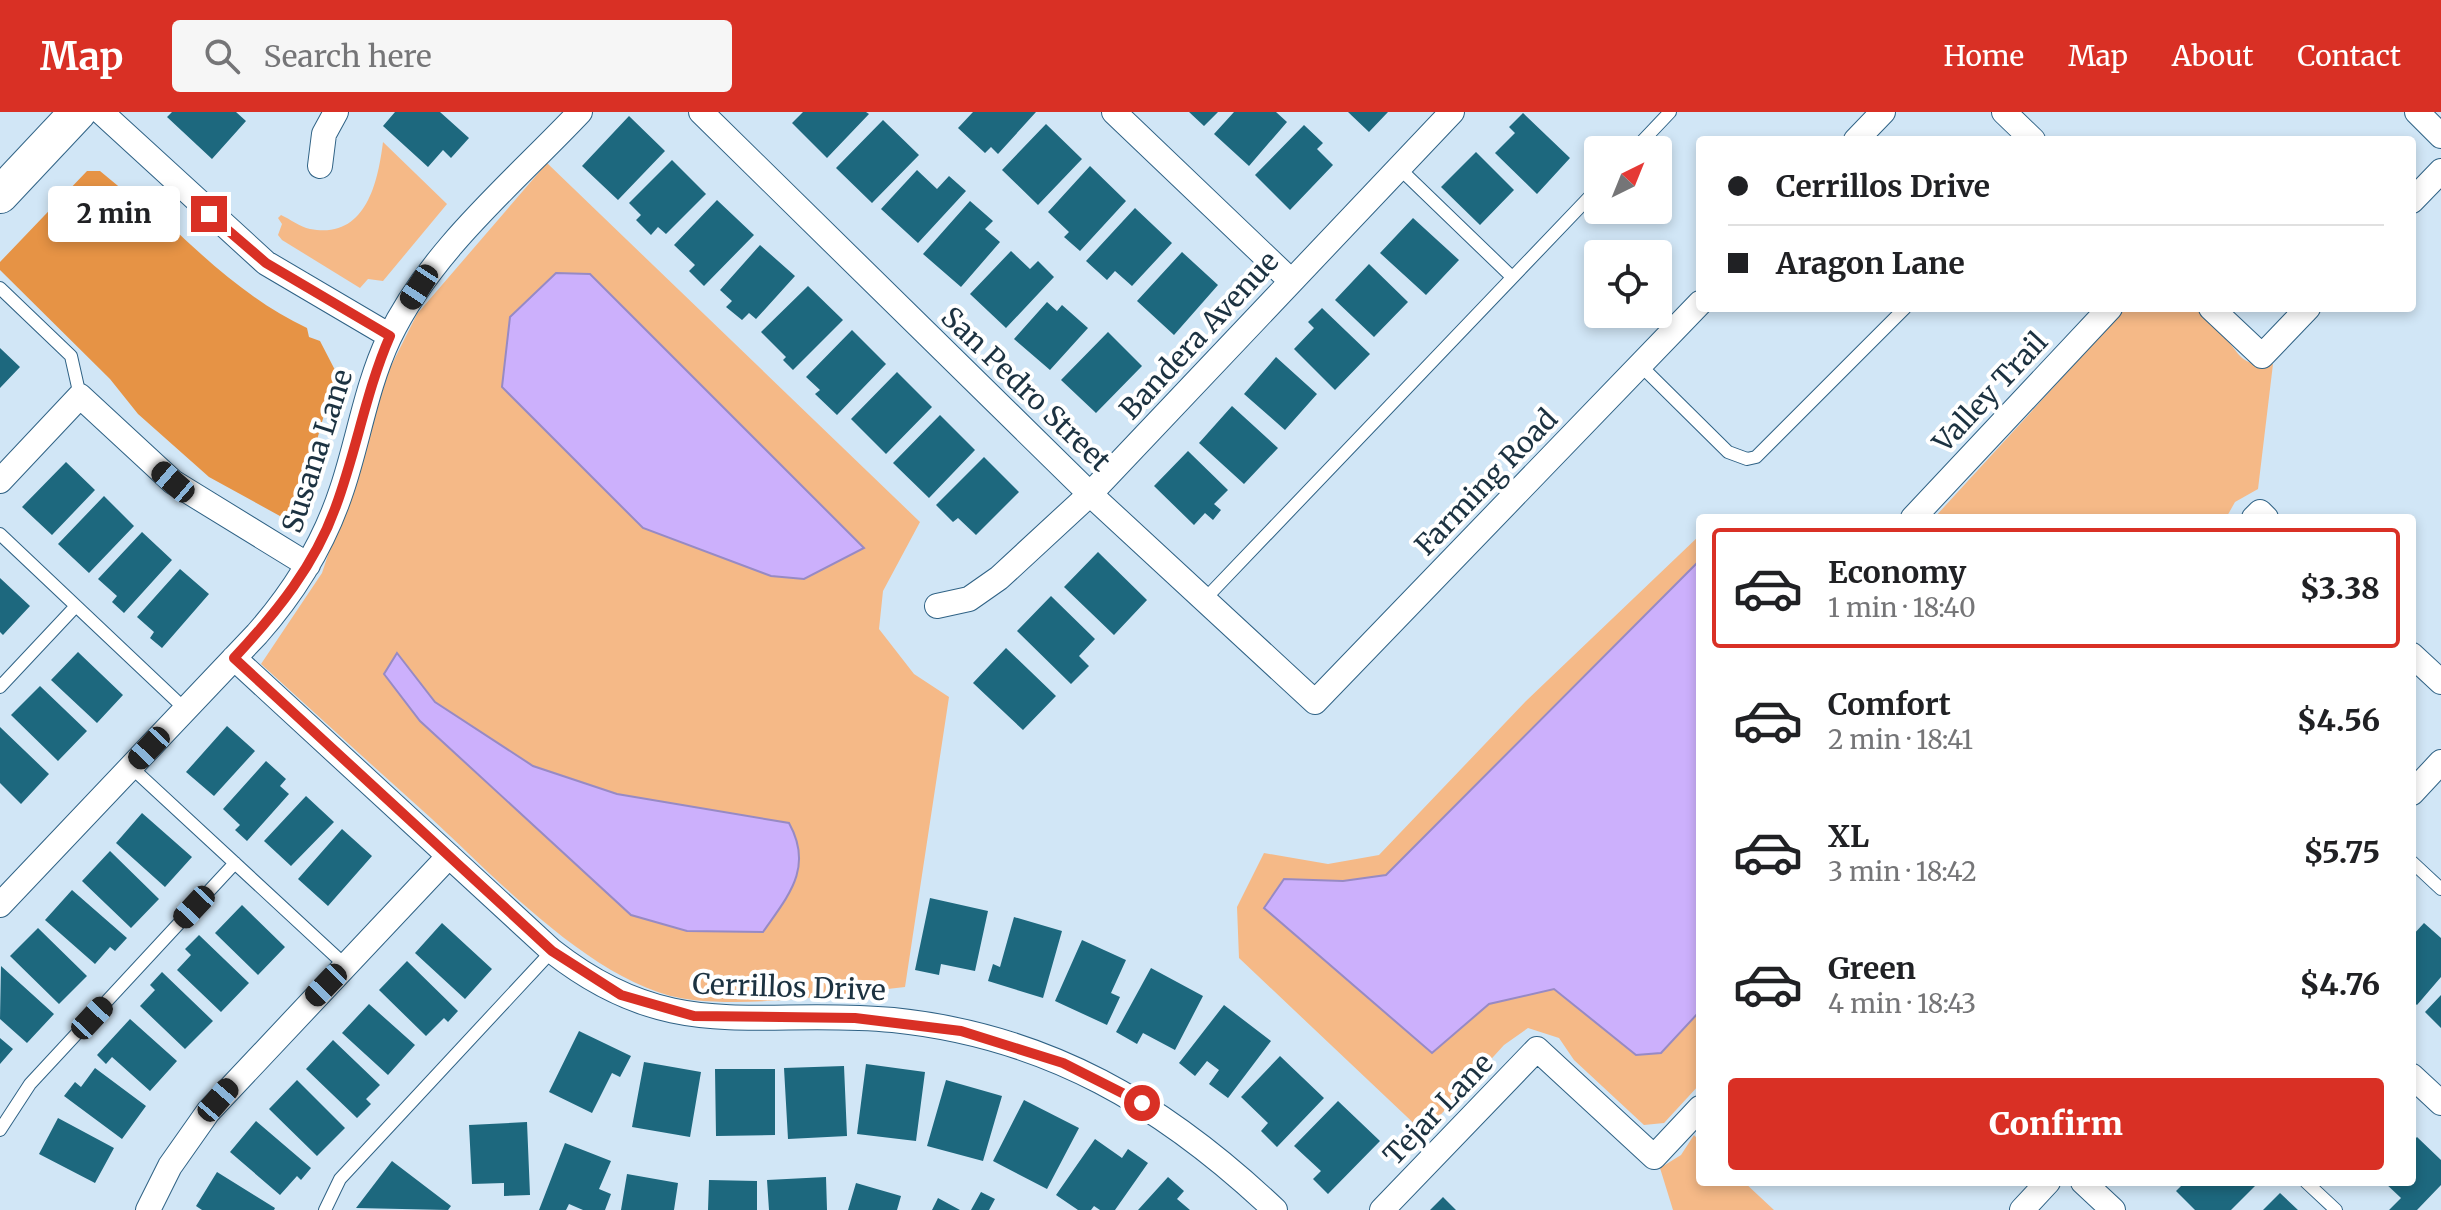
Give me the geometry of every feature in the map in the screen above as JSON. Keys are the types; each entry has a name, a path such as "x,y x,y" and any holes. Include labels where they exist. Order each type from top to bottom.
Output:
{"street":[{"path":"0,195 78,112"},
{"path":"101,112 266,263 390,336"},
{"path":"320,166 324,134 336,112"},
{"name":"Susana Lane","path":"0,905 275,613 308,565 336,506 370,386 390,336 437,264 580,112"},
{"name":"San Pedro Street","path":"701,112 1090,494 1315,702"},
{"path":"1114,112 1291,281"},
{"name":"Bandera Avenue","path":"937,606 969,599 999,578 1090,494 1452,112"},
{"path":"1860,136 1883,112"},
{"path":"2004,112 2029,136"},
{"path":"2417,112 2441,136"},
{"path":"2416,197 2441,171"},
{"name":"Farming Road","path":"1315,702 1696,307"},
{"name":"Valley Trail","path":"1917,514 2106,312"},
{"path":"2215,312 2262,356 2304,312"},
{"path":"0,481 80,396 190,495 308,565"},
{"name":"Cerrillos Drive","path":"234,658 552,951 621,995 694,1016 891,1020 961,1031 1029,1050 1095,1077 1157,1112 1214,1154 1275,1210"},
{"path":"2416,659 2441,682"},
{"path":"2416,789 2441,762"},
{"path":"148,1210 170,1166 208,1112 449,856"},
{"name":"Tejar Lane","path":"1382,1210 1537,1049 1654,1157 1696,1112"},
{"path":"2416,1080 2441,1103"},
{"path":"2022,1210 2044,1186"},
{"path":"2087,1186 2113,1210"}],"lane":[{"path":"1647,136 1670,112"},
{"path":"1399,168 1512,277"},
{"path":"1205,599 1584,202"},
{"path":"0,288 71,356 80,396"},
{"path":"1640,365 1728,452 1747,459 1766,451 1901,312"},
{"path":"0,534 185,709"},
{"path":"0,687 76,606"},
{"path":"131,767 345,965"},
{"path":"0,1130 30,1084 235,863"},
{"path":"2416,866 2441,889"},
{"path":"325,1210 340,1179 552,951"},
{"path":"2310,1186 2336,1210"}],"shaded area":[{"path":"383,142 447,204 383,281 368,279 360,288 282,240 278,235 282,224 278,218 281,215 310,229 329,230 344,226 366,205 377,174"},
{"path":"547,163 920,522 883,591 879,629 914,674 949,697 905,987 799,999 719,1002 658,992 623,976 587,955 519,901 261,664 322,573 390,368 417,314"},
{"path":"87,171 100,171 129,195 137,194 238,285 307,328 309,337 320,341 336,372 298,508 289,521 209,477 138,414 110,379 0,270 0,262"},
{"path":"556,273 590,274 864,548 804,579 771,576 643,528 502,387 510,317"},
{"path":"2122,312 2198,312 2242,358 2253,363 2273,364 2258,489 2235,502 2228,514 1938,514"},
{"path":"1696,539 1696,1088 1664,1123 1644,1125 1574,1060 1559,1038 1528,1028 1504,1045 1424,1133 1239,958 1237,907 1264,853 1328,864 1379,855 1526,701"},
{"path":"1696,564 1696,1015 1661,1053 1636,1055 1554,989 1489,1004 1432,1053 1264,908 1284,879 1343,881 1386,875"},
{"path":"397,653 435,702 533,766 617,794 789,823 799,854 795,881 763,932 687,931 631,915 420,721 384,674"},
{"path":"1694,1135 1696,1186 1748,1186 1774,1210 1673,1210 1660,1168 1681,1155"}],"building":[{"path":"172,112 236,112 246,121 212,159 167,117"},
{"path":"395,112 440,112 469,138 451,158 443,150 428,167 383,126"},
{"path":"803,112 869,114 827,158 792,123"},
{"path":"973,112 1036,112 998,154 991,147 985,153 958,128"},
{"path":"1189,112 1218,112 1204,126"},
{"path":"1234,112 1276,112 1287,122 1249,166 1214,134"},
{"path":"1348,112 1388,112 1369,132"},
{"path":"1523,113 1570,158 1537,194 1495,153 1515,133 1509,127"},
{"path":"629,116 665,151 618,200 582,166"},
{"path":"883,120 919,155 872,203 836,168"},
{"path":"1046,124 1082,159 1038,205 1002,170"},
{"path":"1304,125 1323,143 1317,149 1333,165 1290,210 1255,175"},
{"path":"1476,152 1514,190 1480,225 1441,187"},
{"path":"672,160 706,194 666,234 658,227 651,235 636,220 641,215 629,203"},
{"path":"1090,166 1126,201 1080,251 1064,237 1069,232 1048,212"},
{"path":"917,170 937,189 949,176 966,191 918,243 881,209"},
{"path":"717,200 754,235 704,286 689,271 695,265 674,245"},
{"path":"970,201 993,221 985,229 1000,242 961,287 923,254"},
{"path":"1135,208 1172,243 1132,286 1115,271 1107,280 1086,261"},
{"path":"1413,218 1459,260 1426,295 1380,253"},
{"path":"760,245 795,276 756,319 749,313 742,320 726,307 732,301 720,290"},
{"path":"1011,251 1030,269 1038,261 1054,277 1006,328 970,294"},
{"path":"1182,252 1218,285 1174,335 1137,301"},
{"path":"1369,264 1408,302 1374,337 1335,300"},
{"path":"808,286 843,320 793,370 783,360 786,357 761,332"},
{"path":"1047,302 1057,311 1062,305 1088,328 1050,370 1014,339"},
{"path":"1322,308 1370,354 1335,390 1294,349 1314,328 1308,322"},
{"path":"852,330 886,364 837,415 815,394 820,390 806,377"},
{"path":"1108,332 1142,366 1096,413 1061,380"},
{"path":"0,348 20,367 0,388"},
{"path":"1276,357 1317,394 1285,430 1244,394"},
{"path":"897,372 932,407 886,454 851,419"},
{"path":"1232,406 1278,448 1244,484 1199,443"},
{"path":"940,415 975,450 929,498 893,463"},
{"path":"1188,451 1228,490 1214,504 1221,510 1213,520 1205,513 1194,525 1154,486"},
{"path":"984,457 1019,492 976,535 958,518 953,522 936,505"},
{"path":"66,462 95,490 52,535 22,507"},
{"path":"104,496 134,526 89,573 58,544"},
{"path":"142,532 172,560 124,613 112,602 117,596 98,579"},
{"path":"1098,552 1147,600 1114,635 1064,587"},
{"path":"180,569 209,594 162,648 150,638 154,632 137,617"},
{"path":"0,578 30,606 3,635 0,632"},
{"path":"1051,596 1095,639 1079,656 1089,666 1071,684 1017,631"},
{"path":"1006,648 1056,696 1023,730 973,683"},
{"path":"78,652 123,695 97,723 51,680"},
{"path":"40,686 87,731 58,761 11,715"},
{"path":"227,726 255,751 214,796 186,772"},
{"path":"0,727 49,774 21,804 0,783"},
{"path":"266,761 286,779 280,786 289,794 247,841 235,830 240,825 223,809"},
{"path":"306,796 334,822 291,866 264,841"},
{"path":"142,813 192,857 165,887 116,843"},
{"path":"342,829 372,856 328,906 298,879"},
{"path":"110,851 159,899 131,928 82,881"},
{"path":"72,890 127,938 115,951 110,947 95,964 45,920"},
{"path":"930,898 988,911 975,971 941,964 939,975 915,970"},
{"path":"242,905 285,947 258,975 215,933"},
{"path":"1014,917 1062,931 1043,998 988,981 993,964 1000,967"},
{"path":"442,923 492,969 465,999 415,953"},
{"path":"2424,923 2441,938 2441,977 2417,1005 2416,1004 2416,932"},
{"path":"38,928 87,976 59,1004 10,956"},
{"path":"199,935 249,983 221,1012 177,970 191,955 185,949"},
{"path":"1082,940 1126,960 1111,993 1120,997 1107,1025 1055,1001"},
{"path":"407,961 458,1011 448,1022 444,1018 426,1036 379,990"},
{"path":"1,966 54,1014 27,1043 0,1019"},
{"path":"1151,968 1203,996 1175,1050 1143,1033 1137,1044 1116,1032"},
{"path":"162,972 213,1021 185,1049 140,1006 155,990 150,985"},
{"path":"2441,995 2441,1028 2425,1012"},
{"path":"369,1004 415,1045 388,1075 342,1033"},
{"path":"1224,1005 1271,1041 1228,1098 1209,1084 1219,1070 1207,1061 1195,1076 1179,1063"},
{"path":"130,1019 177,1061 150,1091 112,1057 106,1064 97,1055"},
{"path":"579,1031 631,1056 620,1077 612,1073 592,1113 549,1092"},
{"path":"0,1038 13,1049 0,1064"},
{"path":"333,1040 380,1085 366,1099 371,1104 357,1118 306,1069"},
{"path":"1280,1056 1324,1098 1277,1147 1261,1131 1268,1123 1241,1097"},
{"path":"644,1062 701,1072 690,1137 632,1127"},
{"path":"866,1064 925,1072 916,1141 857,1134"},
{"path":"844,1066 847,1136 788,1139 784,1068"},
{"path":"95,1068 146,1106 122,1139 64,1096 75,1082 81,1087"},
{"path":"715,1069 775,1069 775,1135 716,1136"},
{"path":"297,1080 345,1128 317,1156 269,1109"},
{"path":"946,1080 1002,1096 983,1161 927,1146"},
{"path":"1024,1100 1079,1128 1047,1189 993,1161"},
{"path":"1338,1101 1380,1141 1328,1194 1313,1179 1321,1171 1294,1146"},
{"path":"58,1118 114,1148 95,1183 39,1154"},
{"path":"256,1121 311,1168 301,1180 297,1176 280,1195 230,1152"},
{"path":"527,1122 530,1195 504,1196 504,1183 472,1184 469,1125"},
{"path":"2416,1138 2441,1160 2441,1185 2417,1210 2389,1210 2401,1198 2388,1186 2416,1186"},
{"path":"1095,1139 1122,1158 1128,1149 1148,1163 1115,1210 1100,1210 1094,1206 1091,1210 1078,1210 1056,1195"},
{"path":"565,1143 611,1161 599,1189 611,1194 605,1210 583,1210 569,1204 566,1210 539,1210"},
{"path":"392,1161 451,1206 448,1210 356,1208"},
{"path":"217,1172 274,1210 202,1210 196,1206"},
{"path":"627,1174 678,1183 674,1210 621,1210"},
{"path":"826,1177 827,1210 769,1210 767,1180"},
{"path":"1168,1177 1184,1191 1177,1199 1190,1210 1138,1210"},
{"path":"709,1180 757,1181 757,1210 708,1210"},
{"path":"856,1183 901,1196 897,1210 848,1210"},
{"path":"2181,1186 2255,1186 2231,1210 2195,1210 2176,1191"},
{"path":"981,1192 995,1199 989,1210 971,1210"},
{"path":"2280,1193 2298,1210 2263,1210"},
{"path":"1443,1197 1456,1210 1430,1210"},
{"path":"938,1198 960,1210 932,1210"}],"route":[{"path":"209,214 266,263 390,336 370,386 343,486 328,526 293,589 234,658 552,951 576,970 621,995 669,1011 719,1019 855,1018 926,1024 961,1031 1063,1063 1142,1103"}]}
